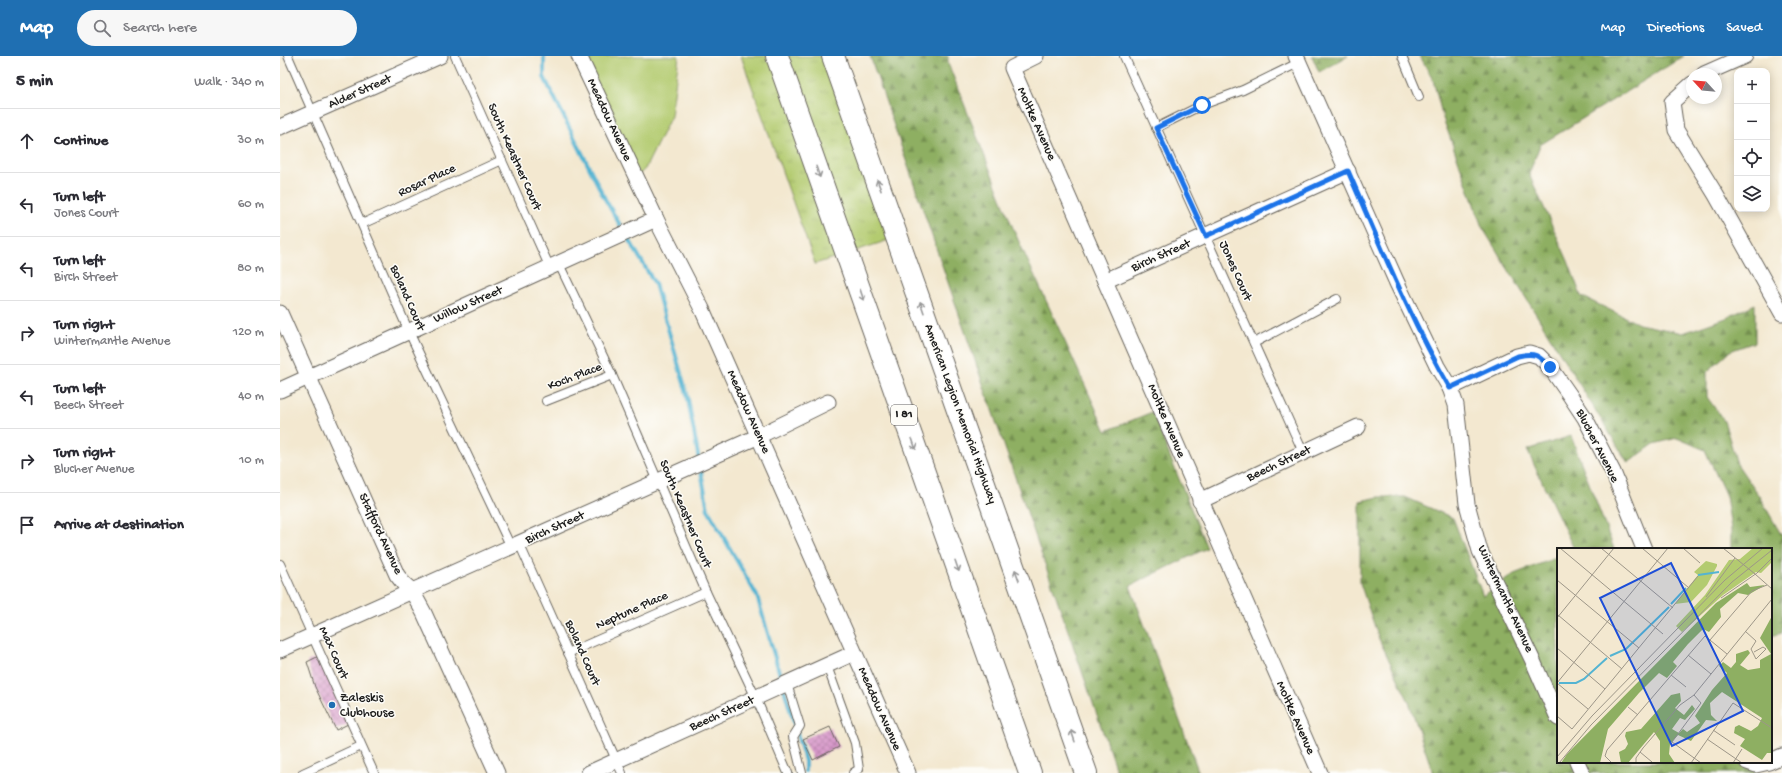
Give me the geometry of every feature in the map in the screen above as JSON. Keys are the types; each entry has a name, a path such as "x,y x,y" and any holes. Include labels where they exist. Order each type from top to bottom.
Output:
{"highway":[{"path":"765,56 810,148"},
{"name":"I 81","path":"777,56 1030,773"},
{"name":"American Legion Memorial Highway","path":"833,56 1086,773"}],"street":[{"name":"Alder Street","path":"280,127 440,56"},
{"name":"Meadow Avenue","path":"579,56 656,219 702,309 908,773"},
{"name":"Moltke Avenue","path":"1036,56 1012,68 1320,773"},
{"path":"1718,68 1745,56"},
{"name":"Wintermantle Avenue","path":"1298,59 1397,283 1437,366 1450,388 1456,405 1467,504 1480,551 1532,659 1557,716"},
{"path":"1686,89 1672,102 1676,130 1716,195 1782,313"},
{"name":"Birch Street","path":"1105,281 1348,171"},
{"name":"Willow Street","path":"280,390 656,219"},
{"name":"Stafford Avenue","path":"280,313 397,575 412,591 424,613 497,773"},
{"name":"Blucher Avenue","path":"1450,388 1518,356 1529,353 1534,354 1550,367 1585,418 1612,472 1644,548"},
{"name":"Birch Street","path":"280,650 759,436 828,402"},
{"name":"Beech Street","path":"1200,501 1358,427"},
{"name":"Beech Street","path":"589,773 619,767 756,698 854,653"},
{"path":"1772,761 1782,756"},
{"path":"1577,763 1582,773"},
{"path":"1749,763 1763,765 1768,763"}],"lane":[{"name":"Boland Court","path":"288,56 409,332 568,652 619,767"},
{"name":"South Keastner Court","path":"455,56 502,160 612,376 706,592 756,698 788,773"},
{"name":"Jones Court","path":"1124,56 1304,452"},
{"path":"1402,56 1419,97"},
{"path":"1156,128 1202,105 1244,90 1298,59"},
{"name":"Rosar Place","path":"362,224 502,160"},
{"path":"1254,343 1337,298"},
{"name":"Koch Place","path":"546,401 612,376"},
{"name":"Max Court","path":"280,564 374,773"},
{"name":"Neptune Place","path":"568,652 706,592"},
{"path":"827,666 855,743 859,769 853,773"},
{"path":"787,684 800,726 793,737 802,773"},
{"path":"303,773 361,746"}],"green space":[{"path":"575,56 679,56 671,116 645,169 632,181"},
{"path":"741,56 823,56 889,240 815,264"},
{"path":"870,56 948,56 948,63 1015,233 1106,431 1152,412 1207,548 1130,586 1199,773 1117,773"},
{"path":"1312,56 1348,56 1319,72"},
{"path":"1420,56 1684,56 1540,145 1529,174 1568,261 1581,296 1639,324 1683,333 1726,318 1755,304 1755,342 1730,351 1707,372 1707,397 1724,421 1737,464 1759,496 1782,536 1782,633 1772,636 1772,548 1731,548 1731,529 1726,496 1705,450 1677,438 1654,444 1628,463 1482,227 1443,118 1433,80"},
{"path":"1571,436 1614,548 1574,548 1527,450"},
{"path":"1379,497 1405,497 1453,518 1483,596 1514,574 1557,557 1557,763 1754,763 1757,773 1433,773 1409,702 1379,639 1360,583 1360,501"}],"building":[{"name":"Zaleskis Clubhouse","path":"319,656 348,724 336,730 315,687 307,662"},
{"path":"830,727 839,747 813,760 803,739"}],"waterway":[{"path":"544,56 544,77 605,199 623,230"},
{"path":"627,236 655,284 687,394 708,510 757,596 805,761 805,771"}],"place":[{"name":"Zaleskis Clubhouse","path":"332,705"}],"route":[{"path":"1202,105 1156,128 1206,236 1348,171 1397,283 1437,366 1450,388 1518,356 1529,353 1539,356 1550,367"}]}
